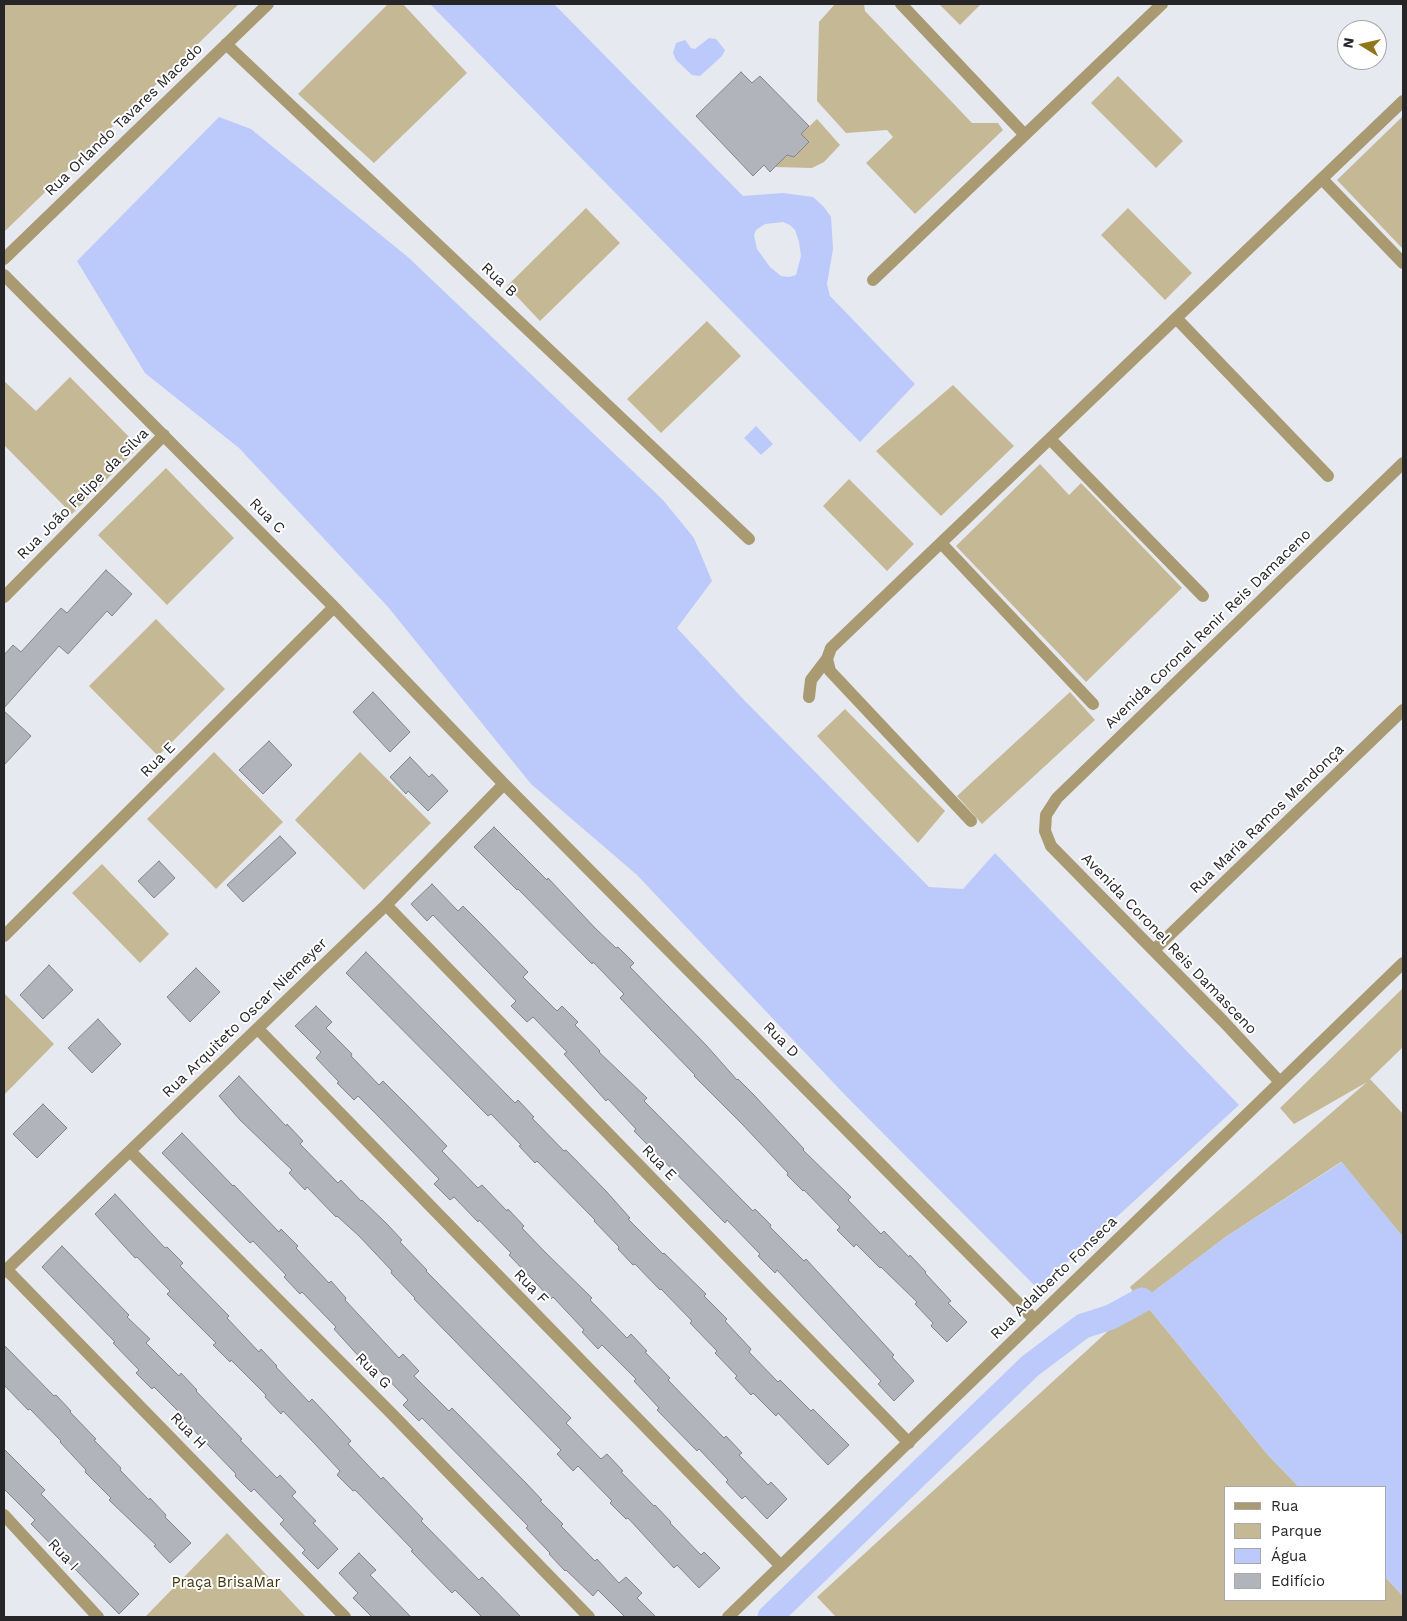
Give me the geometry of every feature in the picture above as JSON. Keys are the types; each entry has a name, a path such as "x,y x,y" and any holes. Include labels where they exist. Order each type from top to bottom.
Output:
{"street":[{"name":"Rua Orlando Tavares Macedo","path":"4,259 268,4"},
{"path":"901,4 1025,135"},
{"path":"874,280 1162,4"},
{"name":"Rua B","path":"226,44 749,539"},
{"path":"809,697 810,680 827,659 831,648 1403,100"},
{"path":"1322,179 1403,263"},
{"name":"Rua C","path":"4,275 334,607 504,784"},
{"path":"1176,318 1328,476"},
{"name":"Rua João Felipe da Silva","path":"4,597 164,435"},
{"path":"1050,439 1203,596"},
{"name":"Avenida Coronel Renir Reis Damaceno","path":"1045,824 1050,806 1057,798 1403,463"},
{"path":"941,543 1092,704"},
{"name":"Rua E","path":"4,936 334,607"},
{"path":"827,659 830,671 837,680 972,821"},
{"name":"Rua Maria Ramos Mendonça","path":"1154,950 1403,710"},
{"name":"Rua Arquiteto Oscar Niemeyer","path":"5,1270 386,905 504,784"},
{"name":"Rua D","path":"504,784 1035,1320"},
{"name":"Avenida Coronel Reis Damasceno","path":"1045,824 1047,840 1051,846 1280,1082"},
{"name":"Rua E","path":"386,905 909,1443"},
{"name":"Rua Adalberto Fonseca","path":"728,1617 1403,963"},
{"name":"Rua F","path":"258,1029 781,1566"},
{"name":"Rua G","path":"130,1151 383,1405 589,1617"},
{"name":"Rua H","path":"5,1270 212,1479 345,1617"},
{"name":"Rua I","path":"5,1518 98,1617"}],"green space":[{"path":"4,4 239,4 4,232"},
{"path":"388,4 403,4 467,73 374,163 298,94"},
{"path":"835,4 864,4 865,11 972,123 998,123 1003,130 915,214 866,163 893,137 887,130 846,133 817,101 819,22"},
{"path":"939,4 981,4 960,25"},
{"path":"1118,76 1183,141 1156,168 1091,103"},
{"path":"1403,116 1403,249 1337,180"},
{"path":"817,119 840,145 824,162 812,168 775,167 787,155 794,157 809,142 801,134"},
{"path":"586,208 620,243 540,321 507,286"},
{"path":"1128,208 1192,273 1165,300 1101,235"},
{"path":"707,321 741,356 661,433 627,399"},
{"path":"70,377 139,447 72,514 4,445 4,381 36,411"},
{"path":"953,385 1014,446 941,516 876,451"},
{"path":"1040,464 1069,495 1081,483 1182,588 1086,682 956,546"},
{"path":"166,468 234,538 167,605 98,535"},
{"path":"849,479 914,544 887,571 823,506"},
{"path":"156,619 225,689 158,756 89,686"},
{"path":"1070,692 1095,720 982,824 957,796"},
{"path":"845,709 945,811 918,843 817,736"},
{"path":"214,752 283,822 216,889 147,819"},
{"path":"360,752 431,823 364,890 295,820"},
{"path":"102,864 169,934 140,963 72,893"},
{"path":"1403,988 1403,1047 1370,1079 1403,1114 1403,1237 1341,1162 1227,1236 1145,1298 1135,1295 1130,1287 1367,1082 1294,1124 1280,1108"},
{"path":"4,993 54,1044 4,1095"},
{"path":"1142,1300 1268,1455 1298,1486 1224,1486 1224,1601 1387,1601 1387,1579 1403,1596 1403,1617 836,1617 817,1597"},
{"name":"Praça BrisaMar","path":"227,1533 306,1617 145,1617"}],"water":[{"path":"430,4 554,4 743,196 783,193 813,197 824,207 831,217 833,249 827,284 830,296 915,384 860,442","holes":["783,222 795,230 801,256 796,275 789,277 781,276 770,267 757,249 754,235 756,230 765,224"]},
{"path":"709,38 716,39 725,50 722,56 700,76 692,75 676,60 673,53 676,43 685,40 691,48 695,49"},
{"path":"219,117 251,129 409,258 663,500 694,538 712,581 677,628 744,700 929,887 963,889 995,853 1239,1105 1038,1289 846,1096 637,875 531,784 388,607 239,448 145,373 77,261"},
{"path":"756,426 773,444 761,455 744,438"},
{"path":"1342,1162 1403,1237 1403,1596 1387,1579 1387,1486 1298,1486 1268,1455 1142,1300 1227,1236"}],"building":[{"path":"741,72 752,83 760,76 809,126 801,134 809,142 794,157 787,155 770,172 764,165 753,176 696,116"},
{"path":"106,570 132,594 112,616 107,611 68,654 59,646 4,708 4,655 13,645 21,652 61,608 67,613"},
{"path":"373,692 410,732 390,752 353,712"},
{"path":"4,711 31,736 4,765"},
{"path":"269,741 292,765 263,794 239,770"},
{"path":"410,757 429,777 432,774 448,791 428,811 408,791 406,794 390,777"},
{"path":"494,827 547,880 548,878 595,928 634,963 630,967 706,1045 737,1080 754,1095 803,1150 851,1197 848,1200 881,1234 884,1231 926,1272 951,1301 948,1303 967,1322 947,1342 931,1326 933,1323 915,1304 917,1302 856,1244 854,1247 837,1230 840,1227 787,1175 788,1173 743,1125 620,998 624,994 474,847"},
{"path":"280,836 296,853 243,902 227,885"},
{"path":"159,861 175,878 154,898 138,881"},
{"path":"432,884 458,911 463,906 484,927 528,972 523,977 557,1011 562,1006 578,1022 575,1025 599,1052 647,1098 644,1101 753,1211 755,1209 771,1225 770,1227 804,1261 806,1259 894,1355 892,1357 914,1381 894,1401 878,1384 881,1381 777,1270 775,1273 758,1256 760,1254 727,1220 725,1223 634,1131 636,1129 608,1099 606,1101 564,1054 567,1052 533,1017 527,1022 511,1006 516,1001 433,915 427,921 411,904"},
{"path":"366,952 515,1103 518,1100 534,1117 532,1118 606,1191 630,1218 628,1219 706,1294 704,1296 727,1319 725,1321 751,1349 749,1352 778,1382 780,1380 811,1411 813,1409 849,1445 828,1465 778,1413 776,1416 753,1393 751,1395 735,1378 737,1376 715,1353 717,1351 690,1323 692,1321 635,1264 633,1265 595,1220 537,1161 535,1163 519,1146 521,1145 491,1114 488,1116 346,973"},
{"path":"49,965 73,990 43,1019 20,995"},
{"path":"196,968 220,992 190,1022 167,997"},
{"path":"316,1006 332,1022 326,1028 352,1054 351,1056 379,1085 383,1081 408,1106 447,1146 442,1151 478,1188 482,1185 507,1211 508,1209 524,1226 522,1228 592,1298 590,1300 627,1338 631,1334 647,1351 645,1352 670,1378 668,1380 724,1438 726,1436 742,1453 739,1455 768,1485 771,1482 787,1499 767,1519 745,1496 742,1499 726,1482 728,1480 699,1449 697,1451 657,1410 659,1408 634,1381 636,1379 602,1345 598,1349 582,1332 584,1330 509,1255 511,1253 479,1220 478,1222 454,1197 450,1200 434,1184 439,1179 379,1117 358,1096 354,1100 337,1083 339,1082 316,1058 321,1052 295,1026"},
{"path":"98,1019 121,1044 92,1073 68,1048"},
{"path":"239,1076 286,1126 287,1124 303,1141 300,1144 338,1183 341,1180 386,1223 426,1271 571,1418 566,1423 601,1459 607,1454 623,1471 621,1472 655,1505 701,1555 704,1552 720,1568 699,1588 677,1565 674,1568 628,1518 626,1519 610,1503 612,1501 578,1466 573,1471 557,1454 561,1450 414,1299 391,1273 392,1271 359,1236 336,1217 307,1187 305,1190 289,1173 292,1170 240,1120 219,1096"},
{"path":"43,1104 67,1128 37,1158 13,1134"},
{"path":"182,1133 279,1232 281,1229 298,1246 296,1248 329,1283 331,1281 346,1298 345,1300 399,1358 403,1354 419,1371 414,1376 449,1411 452,1408 526,1483 542,1500 540,1501 563,1524 561,1526 595,1561 597,1559 619,1583 626,1577 642,1593 637,1598 656,1617 625,1617 598,1590 593,1596 565,1571 526,1528 528,1526 422,1418 419,1421 403,1405 408,1400 376,1367 372,1371 334,1329 336,1327 302,1292 300,1294 284,1277 286,1275 253,1241 250,1243 162,1153"},
{"path":"115,1194 165,1248 167,1247 183,1263 180,1266 229,1316 227,1318 259,1352 261,1349 309,1402 312,1399 328,1416 351,1441 348,1444 423,1519 421,1521 479,1580 482,1577 521,1617 482,1617 455,1590 452,1593 355,1490 353,1491 337,1475 340,1471 315,1444 283,1411 281,1414 265,1397 266,1395 213,1345 216,1343 167,1294 170,1291 137,1257 135,1258 95,1214"},
{"path":"62,1246 129,1315 127,1317 150,1339 146,1343 179,1376 181,1373 242,1439 240,1440 277,1478 280,1475 296,1492 292,1496 316,1521 313,1523 338,1549 318,1569 302,1553 305,1550 280,1524 284,1520 254,1489 251,1492 183,1419 185,1418 154,1387 152,1389 136,1373 139,1370 113,1343 115,1342 42,1267"},
{"path":"4,1345 54,1396 56,1395 96,1439 94,1440 121,1468 120,1470 149,1500 150,1498 166,1515 165,1517 191,1543 170,1563 154,1546 156,1545 109,1500 111,1498 85,1472 86,1470 61,1441 4,1385"},
{"path":"4,1449 45,1490 41,1494 139,1594 119,1614 31,1524 35,1520 4,1489"},
{"path":"359,1553 376,1570 370,1575 411,1617 372,1617 353,1598 358,1593 339,1573"}],"waterway":[{"path":"770,1617 1030,1366 1083,1326 1111,1317 1142,1300"}]}
